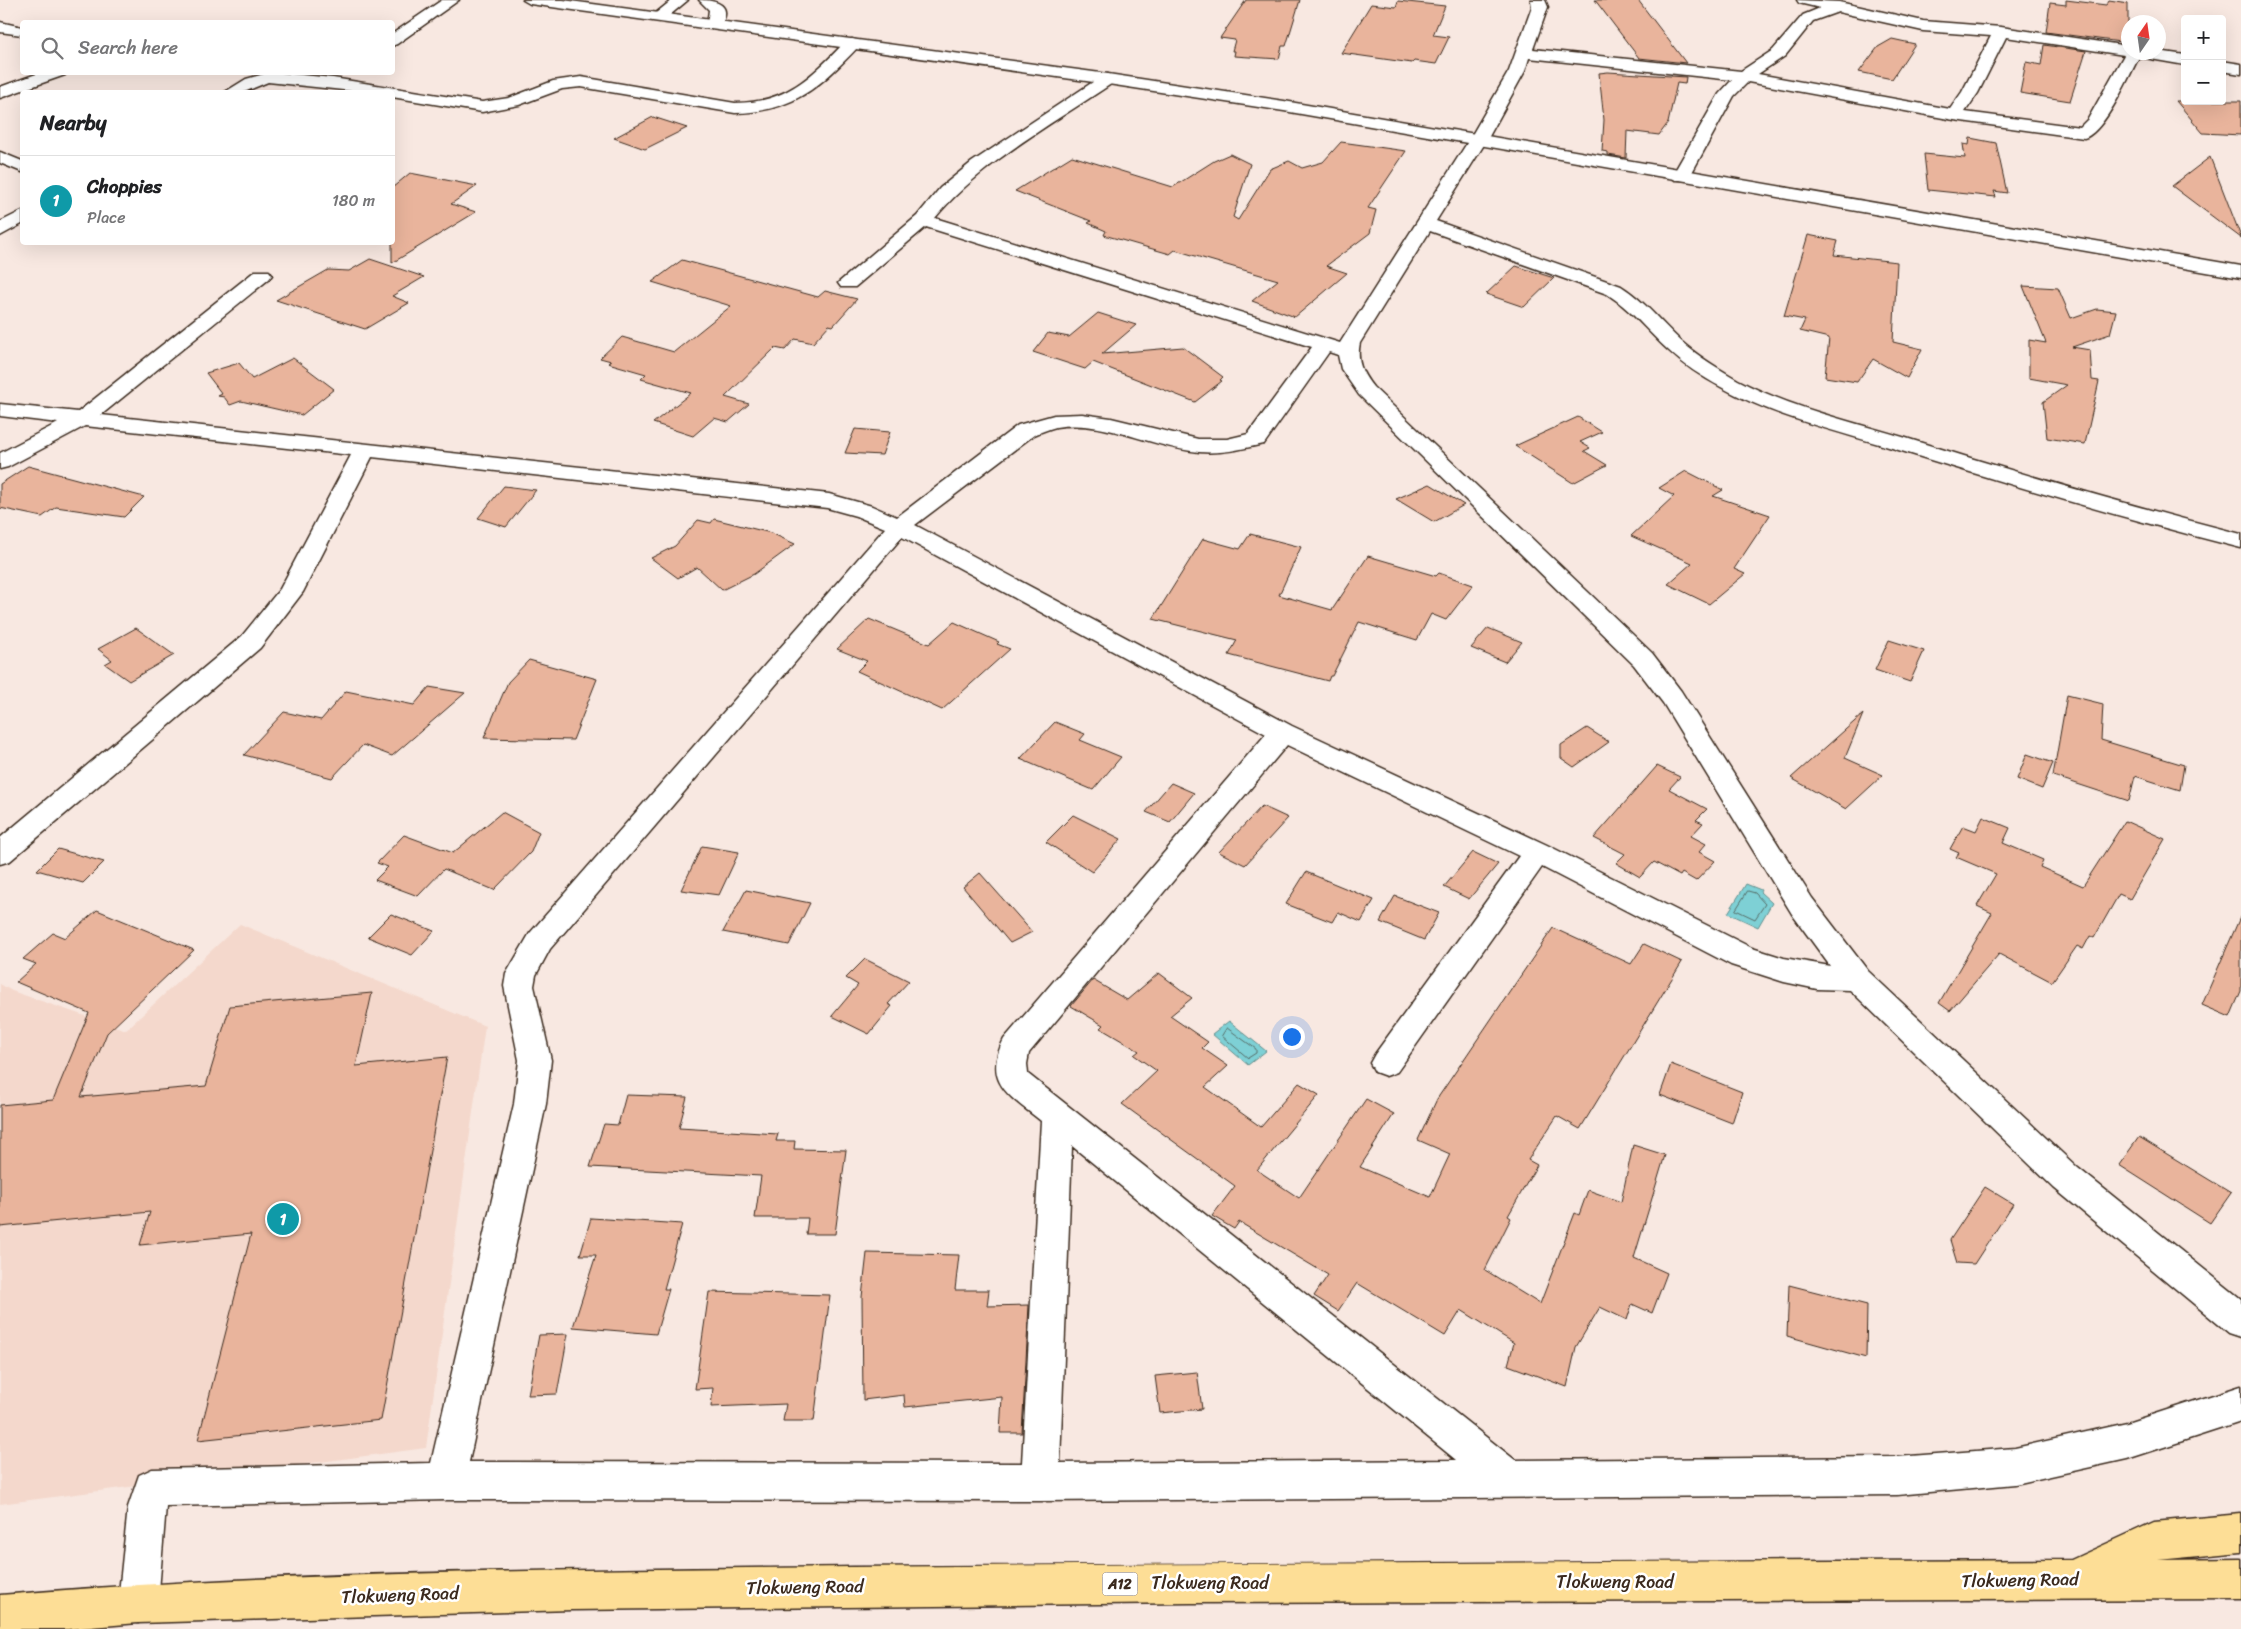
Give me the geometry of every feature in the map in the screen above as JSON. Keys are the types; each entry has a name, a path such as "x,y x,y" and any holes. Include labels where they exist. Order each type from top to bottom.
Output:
{"main road":[{"path":"2072,1579 2108,1564 2146,1544 2241,1533"},
{"name":"Tlokweng Road","path":"0,1615 138,1603 592,1590 1191,1583 2241,1579"}],"street":[{"path":"395,39 452,0"},
{"path":"530,0 660,16 1108,79 1478,140 2241,272"},
{"path":"660,16 681,0"},
{"path":"706,0 716,8 715,24"},
{"path":"1804,0 1923,26 2000,32 2121,50"},
{"path":"1681,176 1727,94 1744,76 1779,53 1808,18 1832,7 1864,0"},
{"path":"446,1481 530,1104 535,1060 520,986 521,974 540,941 899,526 1026,430 1048,422 1081,420 1187,445 1212,448 1244,444 1256,439 1335,348 1350,344 1478,140 1517,71 1541,2"},
{"path":"0,28 20,31"},
{"path":"1954,115 1970,93 2000,32"},
{"path":"395,93 482,107 513,102 560,84 592,82 735,108 755,108 776,105 808,86 830,69 852,44"},
{"path":"1523,53 1744,76 1954,115 2084,133 2095,121 2130,60"},
{"path":"2166,57 2181,59"},
{"path":"2226,67 2241,69"},
{"path":"0,93 51,75"},
{"path":"333,83 344,75"},
{"path":"237,90 267,77 333,83 376,90"},
{"path":"848,283 923,220 946,192 978,166 1108,79"},
{"path":"0,157 20,165"},
{"path":"0,230 20,217"},
{"path":"923,220 1335,348 1348,363 1366,391 1643,659 1672,697 1802,906 1857,979 2066,1178 2241,1320"},
{"path":"1425,223 1614,290 1630,299 1674,345 1695,362 1747,392 1775,404 1939,456 2159,520 2241,541"},
{"path":"0,462 84,418 262,275"},
{"path":"0,410 828,501 864,511 899,526 1283,732 1536,852 1742,957 1784,970 1817,977 1857,979"},
{"path":"0,854 251,642 291,592 364,451"},
{"path":"1283,732 1015,1048 1011,1064 1013,1080 1510,1480"},
{"path":"1386,1063 1536,852"},
{"path":"1040,1482 1057,1115"},
{"path":"138,1603 147,1507 152,1488 446,1481 1040,1482 1897,1476 2015,1466 2127,1441 2241,1404"}],"shaded area":[{"path":"240,924 485,1026 426,1448 0,1504 0,984 12,991 126,1030"}],"water":[{"path":"1746,884 1761,890 1760,892 1772,903 1758,927 1728,913"},
{"path":"1229,1021 1266,1051 1248,1065 1212,1034"}],"building":[{"path":"1246,0 1300,0 1286,46 1282,46 1279,59 1234,56 1235,51 1232,51 1235,40 1220,38"},
{"path":"1595,0 1638,0 1686,63 1639,58"},
{"path":"2066,0 2106,5 2109,0 2128,3 2128,15 2121,15 2121,42 2046,32 2050,3 2066,5"},
{"path":"1398,1 1445,6 1433,35 1449,37 1436,64 1414,61 1412,63 1341,53 1371,4 1396,7"},
{"path":"1892,39 1915,44 1892,79 1859,72 1878,47"},
{"path":"2044,45 2086,51 2070,101 2020,93 2026,62 2041,65"},
{"path":"1599,73 1686,77 1685,84 1677,83 1668,123 1659,135 1627,131 1626,158 1608,155 1608,152 1602,151 1604,120"},
{"path":"2176,101 2181,101 2181,105 2226,105 2226,101 2241,101 2241,135 2203,133"},
{"path":"653,117 687,128 645,149 614,138"},
{"path":"1970,138 1996,143 2007,193 1994,191 1996,197 1928,190 1924,154 1965,158 1963,144 1969,145"},
{"path":"1341,142 1406,151 1368,208 1376,210 1370,233 1326,266 1347,273 1295,317 1252,301 1278,280 1175,250 1170,254 1104,235 1106,231 1088,223 1091,221 1015,191 1072,156 1173,187 1214,161 1230,154 1250,164 1233,217 1238,220 1270,169 1289,161 1302,168 1323,162"},
{"path":"2210,157 2241,237 2241,238 2172,186"},
{"path":"410,173 477,186 451,204 476,212 392,263 392,245 395,245 395,186"},
{"path":"1808,235 1838,241 1834,255 1897,262 1893,342 1922,349 1907,378 1873,359 1857,382 1825,377 1829,338 1800,331 1805,320 1784,316"},
{"path":"370,259 424,277 392,296 409,303 365,329 276,300 328,270 349,271"},
{"path":"682,260 818,297 825,291 857,299 833,326 829,325 813,343 795,339 785,350 775,348 725,397 749,404 728,422 714,418 693,436 653,423 691,393 641,379 646,374 608,363 611,361 600,358 622,337 674,352 731,306 652,282"},
{"path":"1516,266 1554,278 1524,307 1486,294"},
{"path":"2023,286 2058,288 2071,318 2097,309 2116,311 2110,334 2072,347 2090,350 2092,380 2099,381 2085,444 2047,438 2043,402 2067,385 2029,378 2029,340 2046,343"},
{"path":"1098,313 1136,325 1102,354 1183,347 1223,377 1220,380 1222,381 1195,402 1093,362 1085,369 1033,352 1048,333 1069,337"},
{"path":"293,358 334,389 302,415 241,401 230,405 224,397 218,396 222,394 206,373 239,363 252,379"},
{"path":"1578,417 1602,432 1580,442 1590,448 1584,451 1607,465 1573,483 1515,446"},
{"path":"855,429 890,432 882,455 845,453"},
{"path":"28,466 144,497 124,517 56,507 42,517 0,508 0,484"},
{"path":"1686,471 1723,490 1713,496 1770,515 1734,569 1745,574 1709,604 1668,584 1692,563 1631,536 1674,496 1659,488"},
{"path":"1430,484 1464,505 1434,522 1396,499"},
{"path":"504,486 536,490 506,527 478,518"},
{"path":"714,519 771,533 795,544 754,574 722,590 697,567 678,578 651,558 675,546 698,520 711,523"},
{"path":"1250,534 1301,547 1279,595 1332,610 1368,556 1436,576 1439,573 1473,585 1446,620 1431,614 1417,640 1359,622 1328,681 1229,655 1237,640 1153,619 1203,539 1240,549"},
{"path":"869,619 929,644 954,622 999,642 997,644 1010,649 942,710 857,671 867,661 837,649"},
{"path":"136,628 174,655 129,681 105,664 112,660 98,649"},
{"path":"1488,628 1522,642 1505,662 1471,648"},
{"path":"1889,640 1924,651 1910,682 1875,670"},
{"path":"529,660 597,679 573,740 484,738 508,682"},
{"path":"429,687 465,693 392,756 363,745 332,778 244,755 284,712 321,720 346,691 414,705"},
{"path":"2067,695 2103,704 2101,740 2184,765 2180,790 2135,776 2129,801 2053,776"},
{"path":"1863,714 1845,758 1883,775 1846,809 1791,778"},
{"path":"1055,722 1085,734 1080,740 1121,757 1093,790 1020,759"},
{"path":"1587,728 1609,742 1574,767 1561,758 1561,745"},
{"path":"2027,754 2053,763 2042,789 2017,779"},
{"path":"1657,766 1680,777 1669,789 1707,809 1696,820 1703,823 1691,836 1706,844 1699,852 1715,861 1696,881 1682,873 1680,876 1654,862 1640,877 1616,863 1625,854 1594,838"},
{"path":"1171,783 1194,793 1170,822 1146,812"},
{"path":"1262,806 1288,818 1245,865 1219,852"},
{"path":"502,812 539,832 531,852 494,890 444,869 418,896 375,880 388,867 377,863 404,835 453,853"},
{"path":"1073,815 1121,839 1092,872 1046,842"},
{"path":"1983,817 2010,828 2003,843 2043,860 2040,867 2083,886 2125,821 2165,839 2130,899 2119,894 2094,938 2090,936 2083,949 2077,946 2052,982 1999,954 1950,1011 1939,1003 1992,913 1977,906 1996,874 1956,857 1959,853 1950,849 1963,826 1976,831"},
{"path":"702,846 739,852 719,895 681,890"},
{"path":"58,849 104,862 83,883 37,870"},
{"path":"1473,852 1498,864 1469,899 1444,887"},
{"path":"1306,872 1374,900 1361,922 1338,912 1332,922 1286,904"},
{"path":"980,873 1032,932 1010,943 963,887"},
{"path":"746,890 810,903 789,945 723,932"},
{"path":"1395,896 1439,913 1424,940 1380,922"},
{"path":"97,910 194,950 107,1033 81,1097 206,1086 230,1006 372,993 356,1066 447,1057 381,1420 198,1440 251,1234 140,1245 150,1212 0,1227 0,1105 53,1100 89,1013 16,982 36,964 23,959 53,933 65,938"},
{"path":"391,914 434,931 412,955 368,937"},
{"path":"2241,915 2241,991 2230,1017 2202,1005"},
{"path":"1553,928 1631,964 1644,944 1682,962 1580,1129 1557,1116 1528,1160 1537,1165 1508,1216 1511,1218 1485,1270 1540,1304 1575,1213 1579,1215 1588,1190 1621,1202 1633,1145 1665,1155 1634,1258 1667,1273 1652,1313 1632,1304 1627,1320 1600,1307 1576,1347 1567,1387 1508,1365 1514,1343 1461,1310 1445,1336 1357,1283 1338,1311 1314,1296 1328,1275 1239,1222 1234,1229 1212,1216 1235,1186 1122,1104 1157,1071 1134,1055 1139,1051 1100,1028 1103,1025 1071,1006 1093,980 1127,1000 1159,973 1192,998 1170,1016 1208,1042 1202,1048 1228,1066 1205,1087 1261,1127 1299,1083 1319,1095 1257,1170 1299,1198 1366,1099 1394,1114 1360,1167 1430,1197 1450,1154 1418,1140 1437,1099"},
{"path":"865,959 909,981 888,1004 892,1006 869,1034 832,1016 858,985 846,978"},
{"path":"1671,1064 1742,1092 1732,1123 1660,1095"},
{"path":"626,1095 687,1097 679,1128 778,1134 776,1141 795,1141 794,1149 846,1150 835,1234 806,1234 808,1218 755,1218 761,1176 590,1167 604,1124 618,1125"},
{"path":"2139,1137 2231,1193 2210,1223 2119,1165"},
{"path":"1985,1187 2013,1204 1974,1264 1957,1263 1950,1240"},
{"path":"591,1218 682,1224 664,1289 669,1289 656,1334 573,1327 596,1255 580,1255"},
{"path":"867,1253 959,1255 955,1290 989,1290 987,1306 1029,1305 1022,1433 1000,1433 1002,1397 905,1407 904,1395 863,1400 862,1297"},
{"path":"1789,1285 1867,1305 1866,1358 1787,1336"},
{"path":"709,1292 830,1295 814,1421 783,1421 786,1404 711,1407 713,1388 695,1389"},
{"path":"568,1334 557,1394 528,1395 539,1335"},
{"path":"1197,1372 1202,1409 1160,1413 1155,1376"}],"place":[{"name":"Choppies","path":"283,1219"}]}
